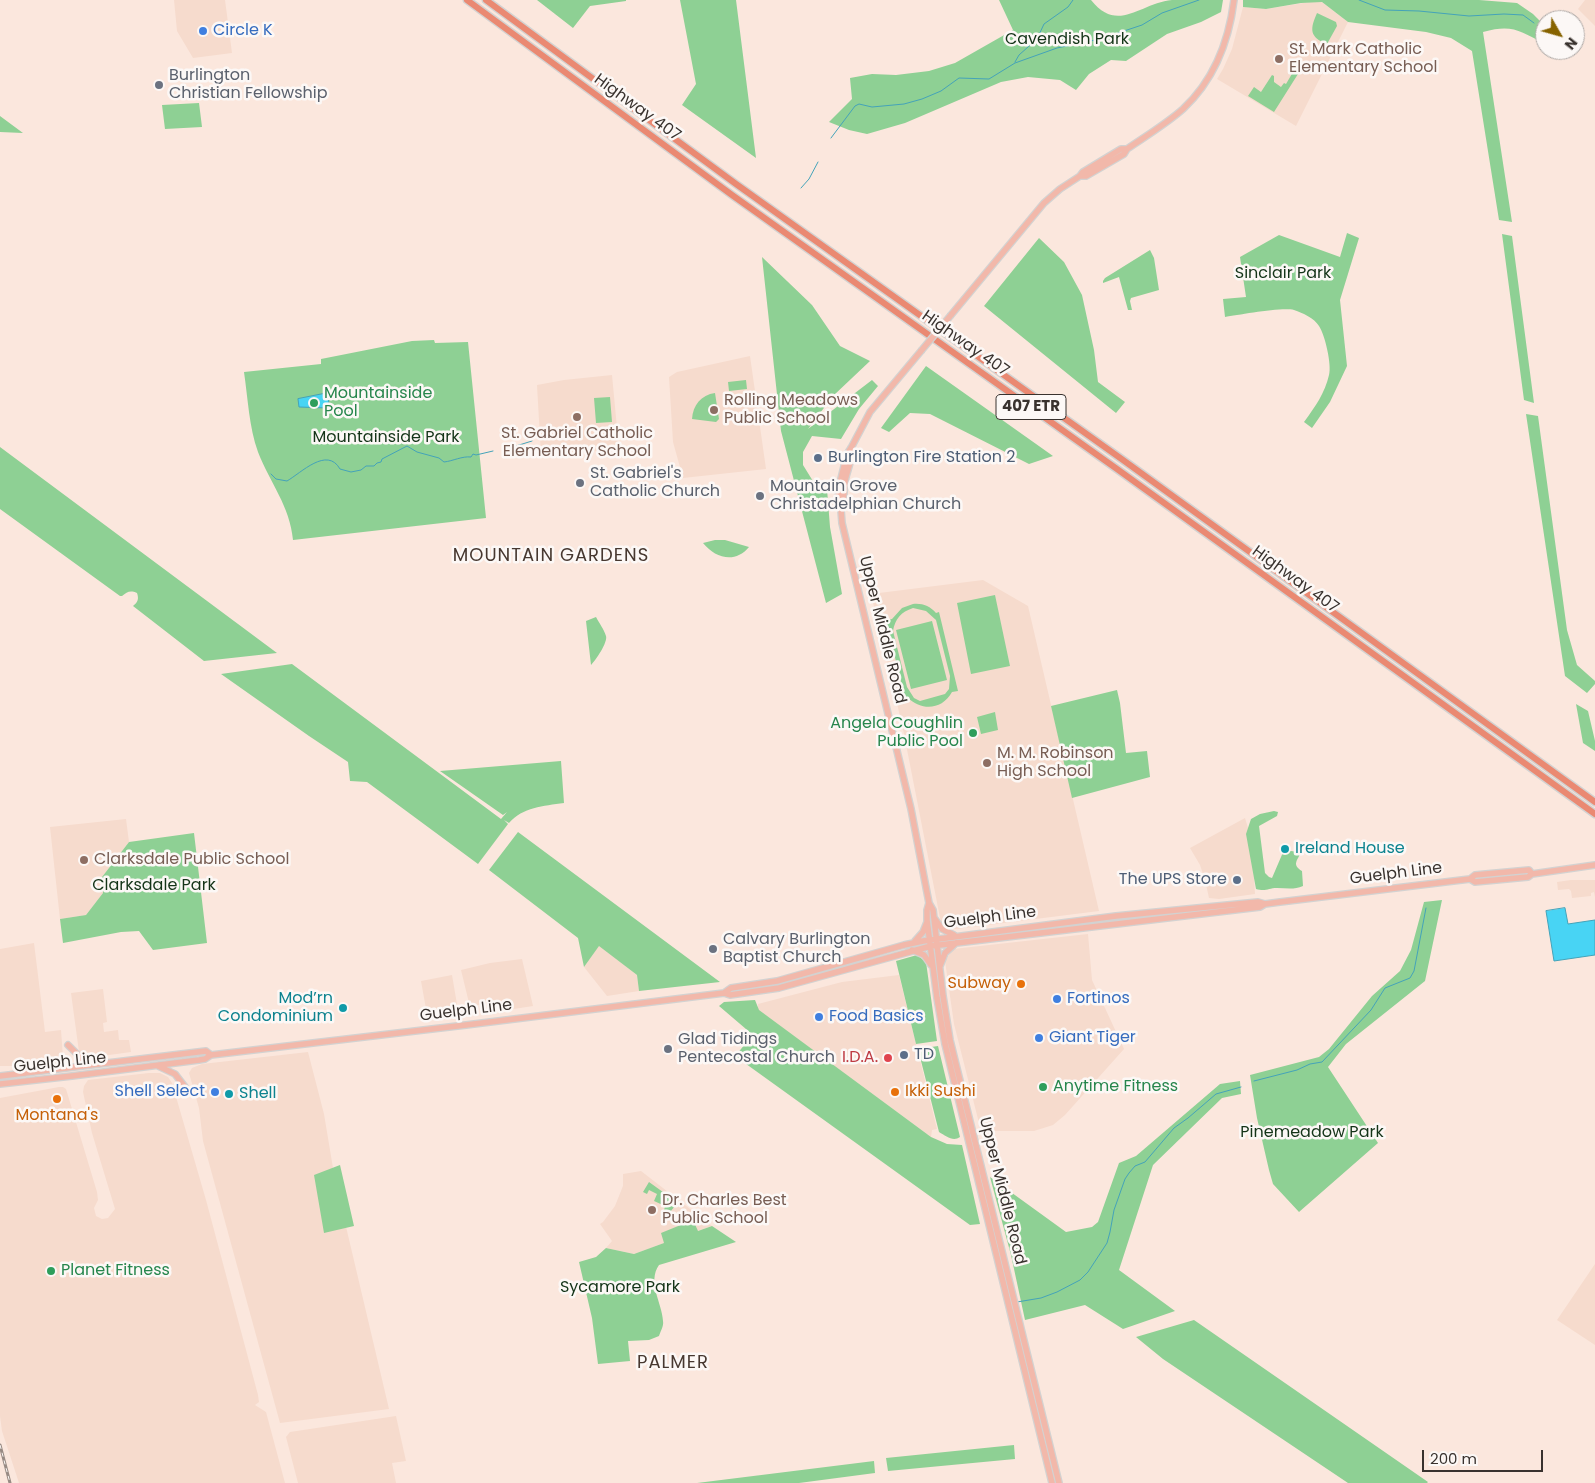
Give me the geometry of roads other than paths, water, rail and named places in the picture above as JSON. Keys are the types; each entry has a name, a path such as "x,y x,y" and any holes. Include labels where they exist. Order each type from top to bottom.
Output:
{"highway":[{"name":"Highway 407","path":"467,0 732,195 1117,469 1595,814"},
{"name":"Highway 407","path":"486,0 736,184 1123,460 1595,802"}],"main road":[{"name":"Upper Middle Road","path":"933,942 933,910 929,903 912,809 860,601 838,503 840,478 846,454 870,412 1044,203 1060,189 1080,176 1086,176 1124,154 1127,149 1183,108 1208,80 1224,46 1230,27 1234,0"},
{"name":"Guelph Line","path":"0,1084 205,1059 211,1055 724,993 730,995 768,990 956,936 1250,902 1265,904 1470,879 1475,882 1528,877 1532,874 1595,865"},
{"name":"Upper Middle Road","path":"929,903 927,910 928,920 950,1040 1059,1483"},
{"name":"Guelph Line","path":"724,993 731,988 777,981 913,942 956,943 1260,908 1265,904"},
{"path":"934,917 942,929 956,936"},
{"path":"1096,919 1097,926"},
{"path":"913,942 923,932 928,920"},
{"path":"912,950 924,955 936,968 945,953 956,943"},
{"path":"828,974 836,964"},
{"name":"Upper Middle Road","path":"936,968 936,998 945,1044 1052,1483"},
{"path":"68,1045 81,1058 94,1064"},
{"name":"Guelph Line","path":"0,1076 206,1051 211,1055"},
{"path":"151,1066 162,1067 173,1072 185,1087"}],"water":[{"name":"Mountainside Pool","path":"328,393 328,408 299,407 298,399"},
{"path":"1565,908 1568,924 1595,920 1595,955 1554,961 1546,911"}],"waterway":[{"path":"1015,62 1019,55 1037,39 1044,24 1068,7 1073,0"},
{"path":"831,138 855,106 859,104 872,107 904,104 941,91 959,78 989,79 1015,63 1057,48 1100,39 1142,25 1162,13 1199,0"},
{"path":"1359,0 1385,10 1469,16 1523,15 1534,23"},
{"path":"801,188 809,179 818,162"},
{"path":"503,450 532,441"},
{"path":"271,474 276,479 287,481 314,463 328,460 335,463 340,469 351,472 361,470 366,466 374,466 381,462 382,459 407,446 417,452 439,458 444,462 493,451"},
{"path":"1254,1081 1322,1062 1371,1010 1385,988 1410,978 1414,971 1426,908"},
{"path":"1017,1302 1041,1298 1080,1280 1088,1272 1107,1243 1114,1210 1129,1173 1135,1166 1145,1162 1174,1128 1216,1094 1241,1087"}],"railway":[{"path":"0,1445 10,1483"}],"place":[{"name":"Circle K","path":"203,31"},
{"name":"St. Mark Catholic Elementary School","path":"1279,59"},
{"name":"Burlington Christian Fellowship","path":"159,85"},
{"name":"Mountainside Pool","path":"314,403"},
{"name":"Rolling Meadows Public School","path":"714,410"},
{"name":"St. Gabriel Catholic Elementary School","path":"577,417"},
{"name":"Burlington Fire Station 2","path":"818,458"},
{"name":"St. Gabriel's Catholic Church","path":"580,483"},
{"name":"Mountain Grove Christadelphian Church","path":"760,496"},
{"name":"Angela Coughlin Public Pool","path":"973,733"},
{"name":"M. M. Robinson High School","path":"987,763"},
{"name":"Ireland House","path":"1285,849"},
{"name":"Clarksdale Public School","path":"84,860"},
{"name":"The UPS Store","path":"1237,880"},
{"name":"Calvary Burlington Baptist Church","path":"713,949"},
{"name":"Subway","path":"1021,984"},
{"name":"Fortinos","path":"1057,999"},
{"name":"Mod’rn Condominium","path":"343,1008"},
{"name":"Food Basics","path":"819,1017"},
{"name":"Giant Tiger","path":"1039,1038"},
{"name":"Glad Tidings Pentecostal Church","path":"668,1049"},
{"name":"TD","path":"904,1055"},
{"name":"I.D.A.","path":"888,1058"},
{"name":"Anytime Fitness","path":"1043,1087"},
{"name":"Shell Select","path":"215,1092"},
{"name":"Ikki Sushi","path":"895,1092"},
{"name":"Shell","path":"229,1094"},
{"name":"Montana's","path":"57,1099"},
{"name":"Dr. Charles Best Public School","path":"652,1210"},
{"name":"Planet Fitness","path":"51,1271"}],"district":[{"name":"MOUNTAIN GARDENS","path":"551,556"},
{"name":"PALMER","path":"673,1363"}],"park label":[{"name":"Cavendish Park","path":"1067,40"},
{"name":"Sinclair Park","path":"1283,274"},
{"name":"Mountainside Park","path":"386,438"},
{"name":"Clarksdale Park","path":"154,886"},
{"name":"Pinemeadow Park","path":"1312,1133"},
{"name":"Sycamore Park","path":"620,1288"}]}
